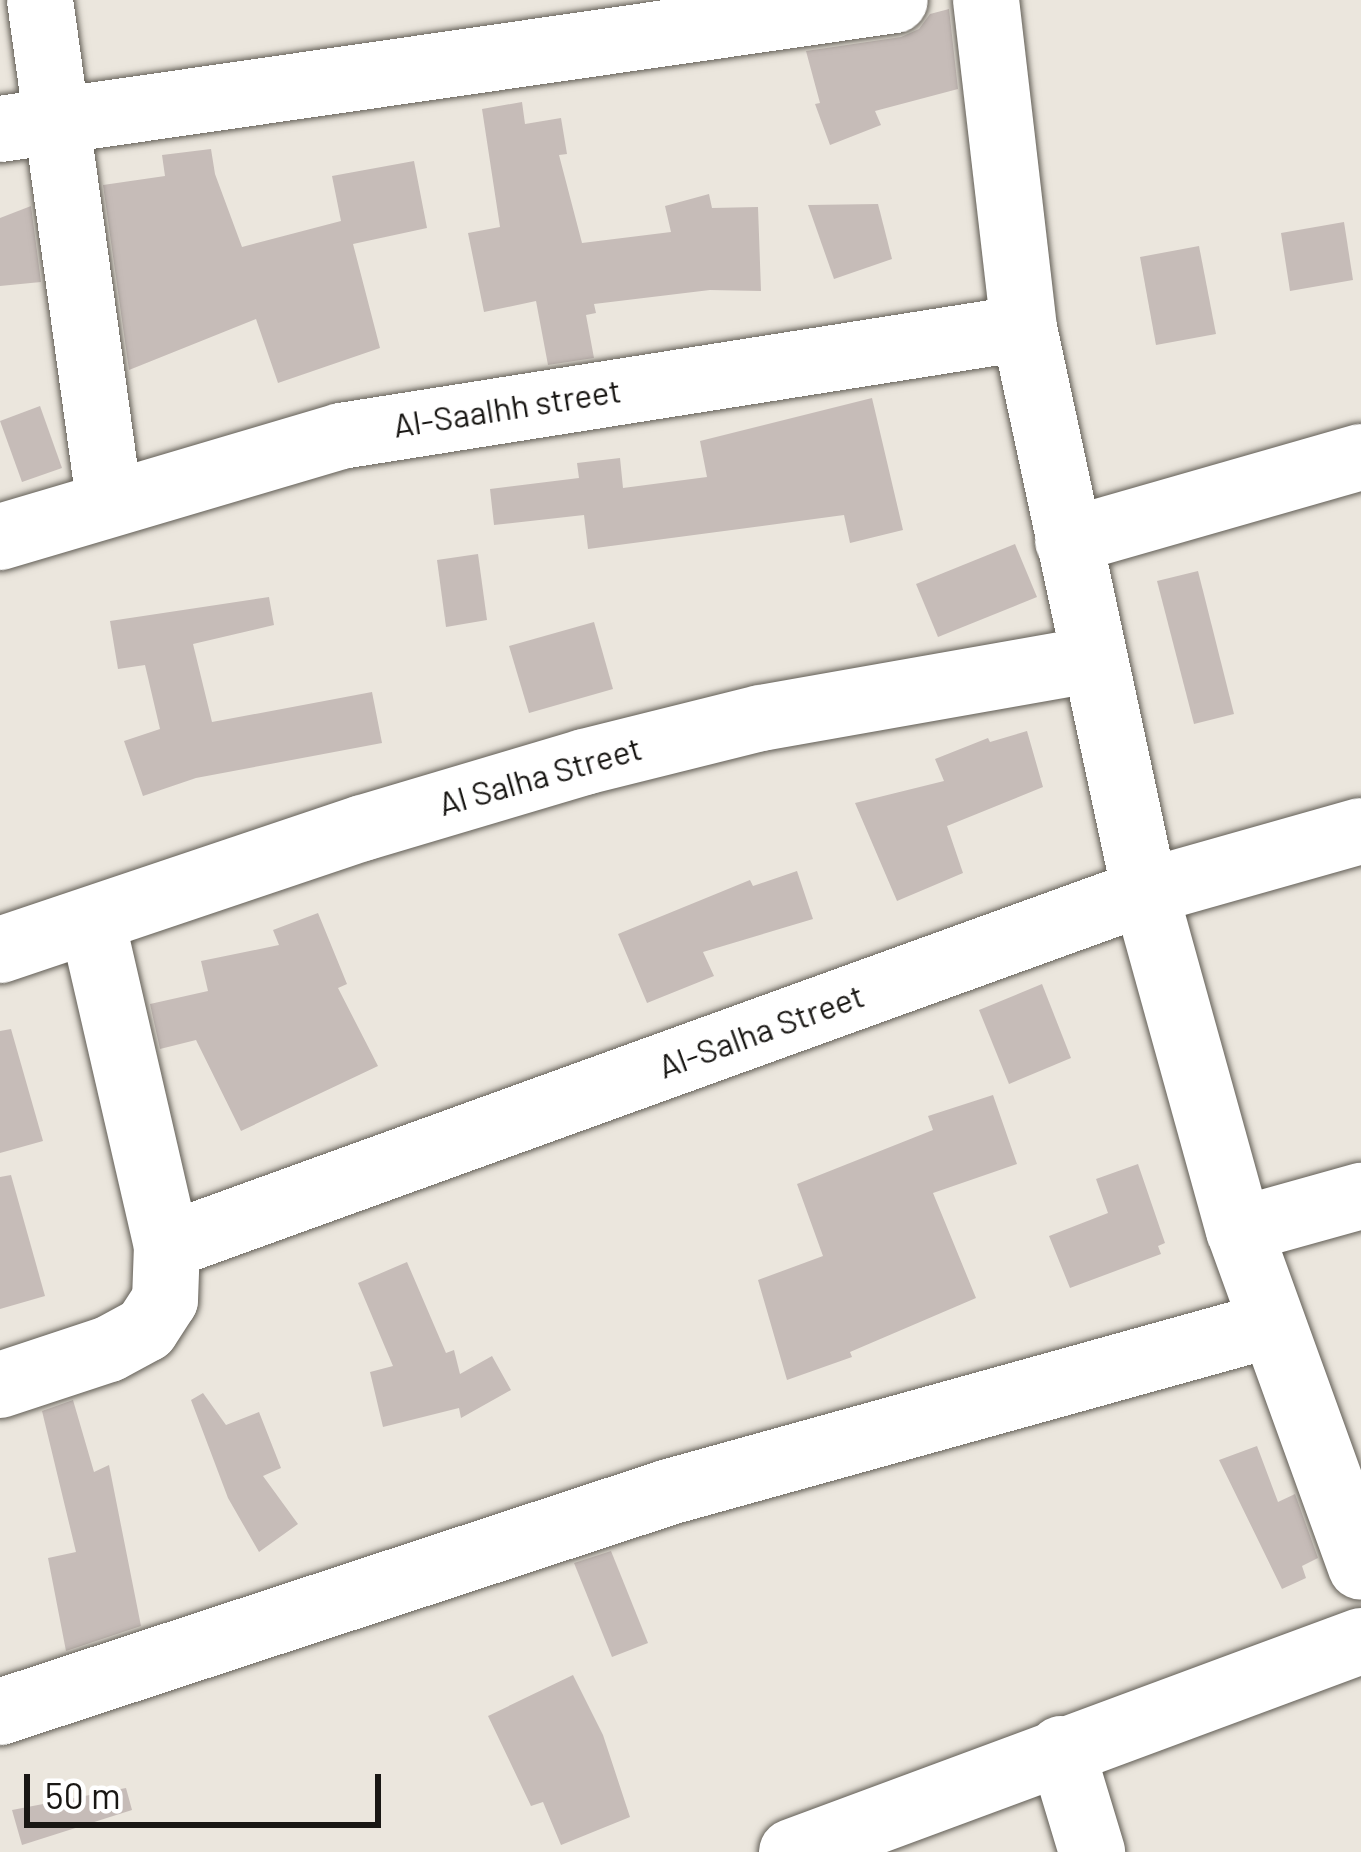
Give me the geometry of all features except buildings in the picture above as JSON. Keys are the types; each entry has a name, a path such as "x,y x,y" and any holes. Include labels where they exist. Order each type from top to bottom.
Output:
{"street":[{"path":"40,0 29,124 109,500"},
{"path":"29,124 895,0"},
{"path":"986,0 1024,328 1145,892 1239,1230 1361,1567"},
{"name":"Al-Saalhh street","path":"0,537 109,500 341,436 1024,328"},
{"path":"1068,541 1361,457"},
{"name":"Al Salha Street","path":"0,950 363,828 584,762 760,718 1094,659"},
{"name":"Al-Salha Street","path":"167,1246 1145,892 1361,831"},
{"path":"0,1385 109,1349 146,1329 165,1300 167,1246 92,921"},
{"path":"1239,1230 1361,1196"},
{"path":"0,1712 669,1492 1270,1325"},
{"path":"792,1852 1361,1641"},
{"path":"1061,1749 1092,1852"}]}
